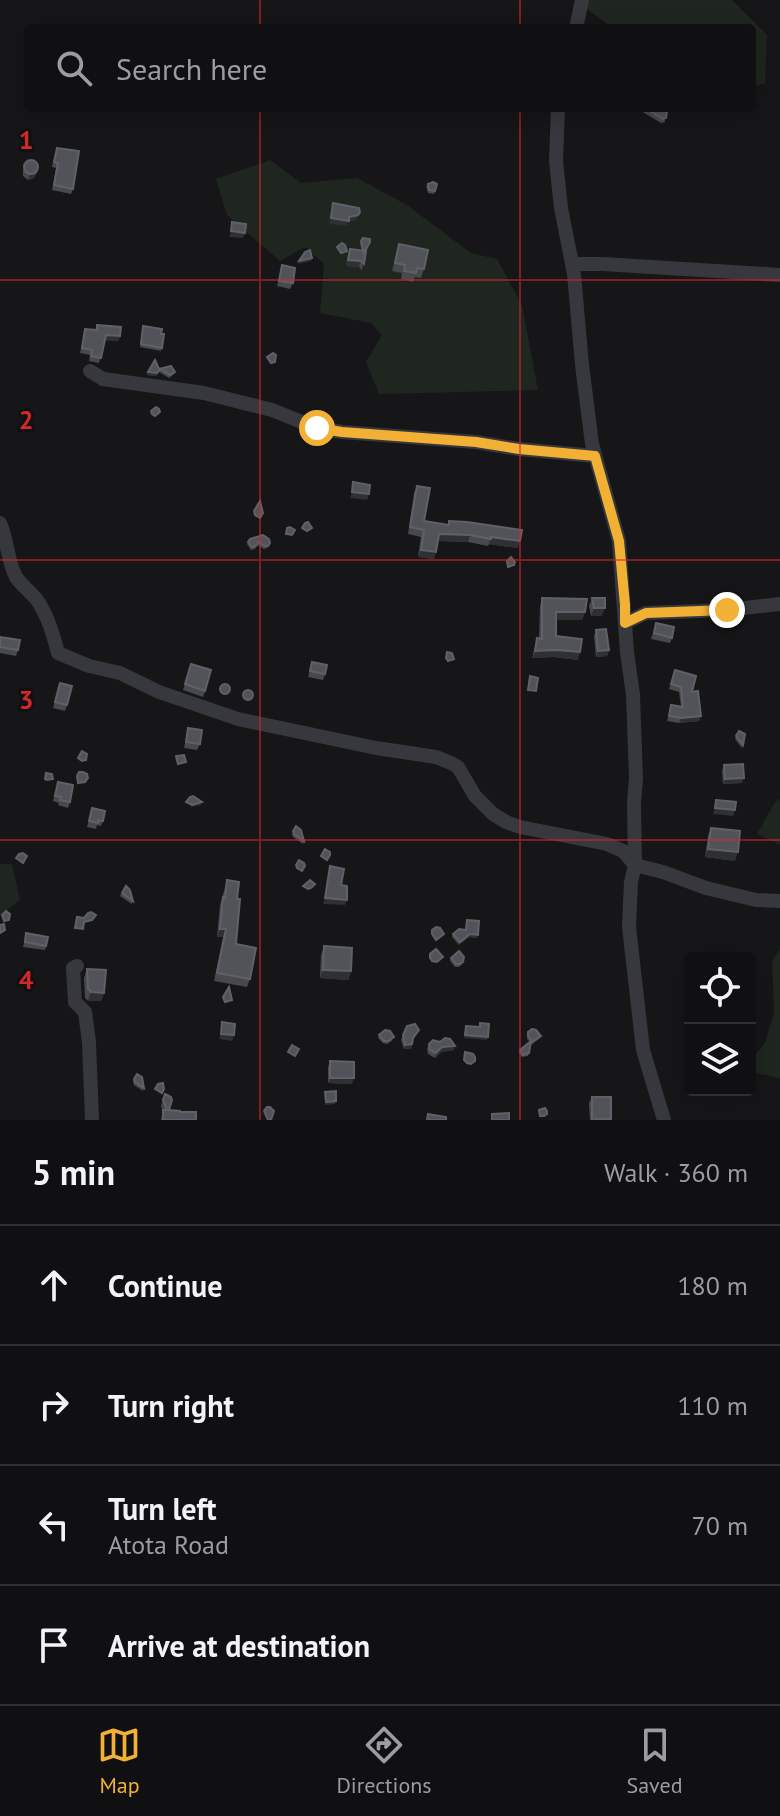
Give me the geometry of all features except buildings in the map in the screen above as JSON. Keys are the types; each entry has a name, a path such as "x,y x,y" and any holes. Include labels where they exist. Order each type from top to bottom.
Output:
{"street":[{"path":"577,24 582,0"},
{"path":"558,112 556,161 572,264 592,444 619,541 633,695 636,778 635,865 629,927 643,1050 664,1120"},
{"path":"572,264 780,275"},
{"path":"90,371 103,379 204,393 272,410 317,428 595,456"},
{"path":"0,523 13,569 37,600 50,624 58,653 62,656 120,673 159,692 238,719 376,748 436,757 458,767 475,796 506,822 616,848 629,856 635,865 706,888 756,900 780,901"},
{"path":"625,623 646,613 727,610 780,604"},
{"path":"77,966 73,968 75,1002 85,1012 92,1120"}],"shaded area":[{"path":"574,0 732,0 756,24 607,24"},
{"path":"756,24 767,35 765,83 756,86"},
{"path":"270,160 301,183 357,178 407,205 471,253 497,259 522,305 538,390 379,394 366,362 382,335 371,323 320,313 324,264 305,247 280,261 227,215 216,179"},
{"path":"780,799 780,845 757,834 775,802"},
{"path":"0,864 12,864 20,900 0,916"},
{"path":"780,949 780,1078 756,1073 756,1054 765,1043 774,1013 772,961"}],"route":[{"path":"317,428 595,456 619,541 625,623 646,613 727,610"}]}
